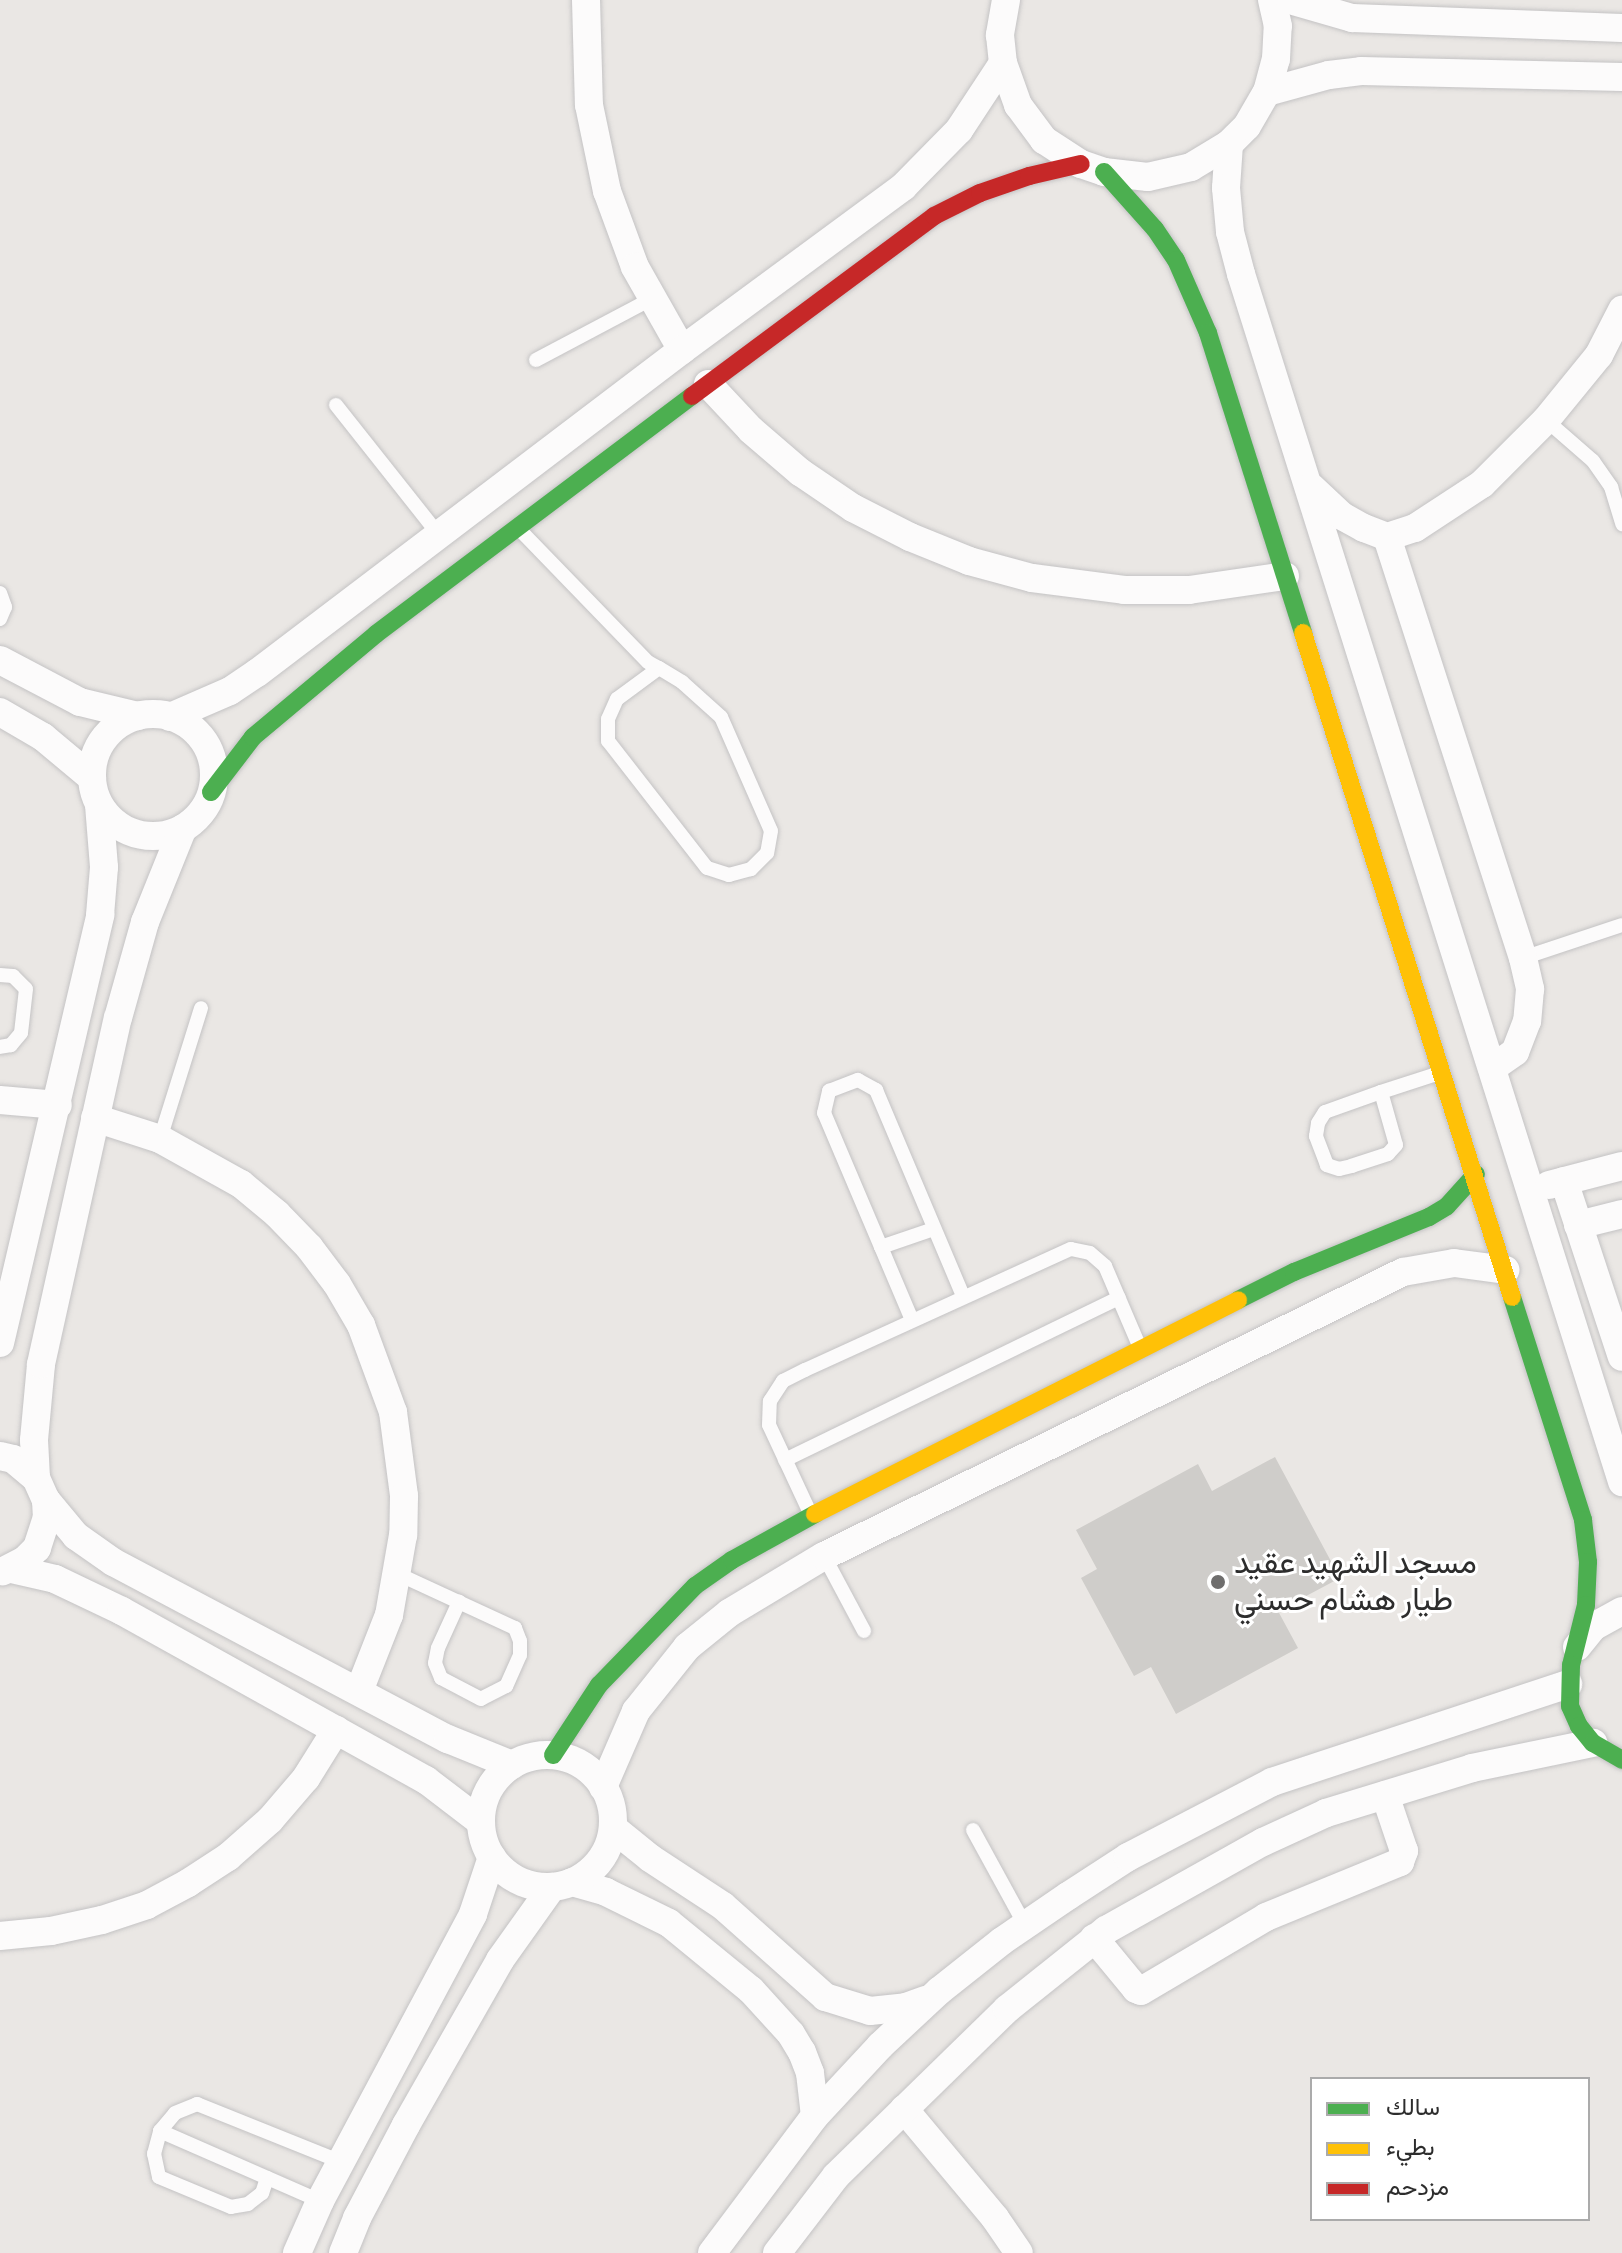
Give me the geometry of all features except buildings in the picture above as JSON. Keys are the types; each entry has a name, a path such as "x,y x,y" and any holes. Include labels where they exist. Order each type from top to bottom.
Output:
{"street":[{"path":"586,0 586,64 596,148 621,233 651,299 682,350"},
{"path":"981,0 1002,49 1018,105 1044,140 1092,168 1155,229 1193,294 1444,1071 1583,1520 1586,1605 1568,1684 1570,1706 1579,1726 1606,1751 1622,1776"},
{"path":"0,660 80,702 138,716 170,717 220,696 257,673 682,350 903,187 959,130 1002,49 1006,0"},
{"path":"6,1570 37,1548 44,1533 34,1440 41,1364 130,970 183,828 205,806 211,792 253,737 376,634 934,216 980,193 1029,176 1092,168 1148,177 1191,167 1229,144 1247,126 1267,92 1276,59 1278,26 1272,0"},
{"path":"1290,0 1352,18 1622,28"},
{"path":"1267,92 1329,75 1361,71 1622,77"},
{"path":"1229,144 1226,188 1230,232 1622,1482"},
{"path":"1306,481 1342,516 1387,537 1415,528 1482,484 1546,420 1599,355 1622,310"},
{"path":"708,384 761,439 800,472 853,508 910,537 969,561 1032,578 1132,590 1189,590 1285,576"},
{"path":"1387,537 1523,958 1530,989 1527,1021 1515,1052 1492,1068"},
{"path":"0,712 43,737 96,791 119,826 146,836 165,835 183,828"},
{"path":"0,1343 58,1105 103,892 104,836 93,761 104,739 123,722 138,716"},
{"path":"170,717 194,730 202,740 213,765 211,792"},
{"path":"0,1100 58,1105"},
{"path":"95,1118 160,1139 202,1159 277,1214 337,1284 361,1325 393,1412 401,1458 403,1535 398,1574 385,1628 359,1691"},
{"path":"1530,1190 1622,1166"},
{"path":"553,1755 599,1685 654,1623 732,1560 812,1516 1307,1266 1429,1217 1447,1206 1476,1174"},
{"path":"1564,1181 1622,1357"},
{"path":"1578,1225 1622,1214"},
{"path":"603,1787 636,1711 659,1678 687,1647 729,1613 824,1556 1403,1272 1454,1263 1506,1270"},
{"path":"0,1456 13,1459 41,1489 76,1536 113,1562 448,1739 512,1765"},
{"path":"6,1570 76,1587 426,1780 481,1822"},
{"path":"1577,1647 1593,1627 1622,1611"},
{"path":"712,2253 815,2116 880,2046 939,1991 1025,1925 1128,1857 1272,1782 1568,1684"},
{"path":"0,1936 51,1931 102,1920 147,1905 188,1883 228,1857 270,1820 306,1778 336,1730"},
{"path":"777,2253 836,2176 1007,2009 1094,1938 1155,1900 1263,1842 1326,1813 1472,1768 1606,1751"},
{"path":"343,2253 357,2218 406,2125 500,1960 562,1884 595,1866 610,1842 613,1828 610,1800 603,1787 582,1765 553,1755 524,1759 512,1765 489,1790 481,1822 492,1857 517,1880 562,1884 617,1897 669,1923 698,1943 751,1990 791,2034 802,2052 812,2083 815,2116"},
{"path":"1094,1938 1136,1989 1141,1991 1266,1917 1400,1862 1404,1851 1385,1795"},
{"path":"613,1828 650,1858 723,1906 813,1988 838,2003 870,2011 888,2011 915,2004 939,1991"},
{"path":"297,2253 320,2201 473,1914 492,1857"},
{"path":"904,2109 995,2218 1019,2253"}],"lane":[{"path":"536,360 651,299"},
{"path":"336,405 439,535"},
{"path":"1546,420 1593,461 1611,487 1622,524"},
{"path":"517,527 648,662 659,668 682,682 721,717 771,831 767,853 751,869 729,875 707,868 608,741 608,719 617,699 659,668"},
{"path":"0,593 5,607 0,619"},
{"path":"1523,958 1622,925"},
{"path":"0,975 13,976 26,989 21,1033 11,1045 0,1047"},
{"path":"160,1139 201,1008"},
{"path":"1381,1092 1396,1145 1388,1154 1352,1166 1339,1169 1327,1165 1316,1136 1318,1123 1325,1112 1381,1092 1444,1071"},
{"path":"912,1320 824,1113 824,1101 829,1091 858,1080 876,1090 963,1296"},
{"path":"881,1247 934,1229"},
{"path":"812,1516 769,1425 770,1401 783,1381 1071,1249 1090,1253 1105,1266 1141,1350"},
{"path":"785,1460 1119,1298"},
{"path":"824,1556 864,1631"},
{"path":"398,1574 459,1602 515,1628 520,1641 520,1655 506,1686 481,1699 441,1678 435,1663 438,1648 459,1602"},
{"path":"973,1830 1025,1925"},
{"path":"267,2178 262,2193 248,2204 231,2207 159,2177 154,2154 160,2131 175,2113 197,2104 341,2162"},
{"path":"160,2131 320,2201"}],"traffic: fast":[{"path":"1104,172 1155,229 1176,260 1208,333 1303,633"},
{"path":"211,792 253,737 376,634 692,396"},
{"path":"1238,1300 1294,1272 1429,1217 1447,1206 1476,1174"},
{"path":"1512,1297 1583,1520 1588,1562 1586,1605 1571,1665 1570,1706 1579,1726 1593,1743 1622,1760"},
{"path":"553,1755 599,1685 695,1586 732,1560 815,1514"}],"traffic: slow":[{"path":"1303,633 1512,1297"},
{"path":"815,1514 1238,1300"}],"traffic: jam":[{"path":"692,396 934,216 980,193 1029,176 1081,164"}],"place":[{"name":"مسجد الشهيد عقيد طيار هشام حسني","path":"1218,1582"}]}
